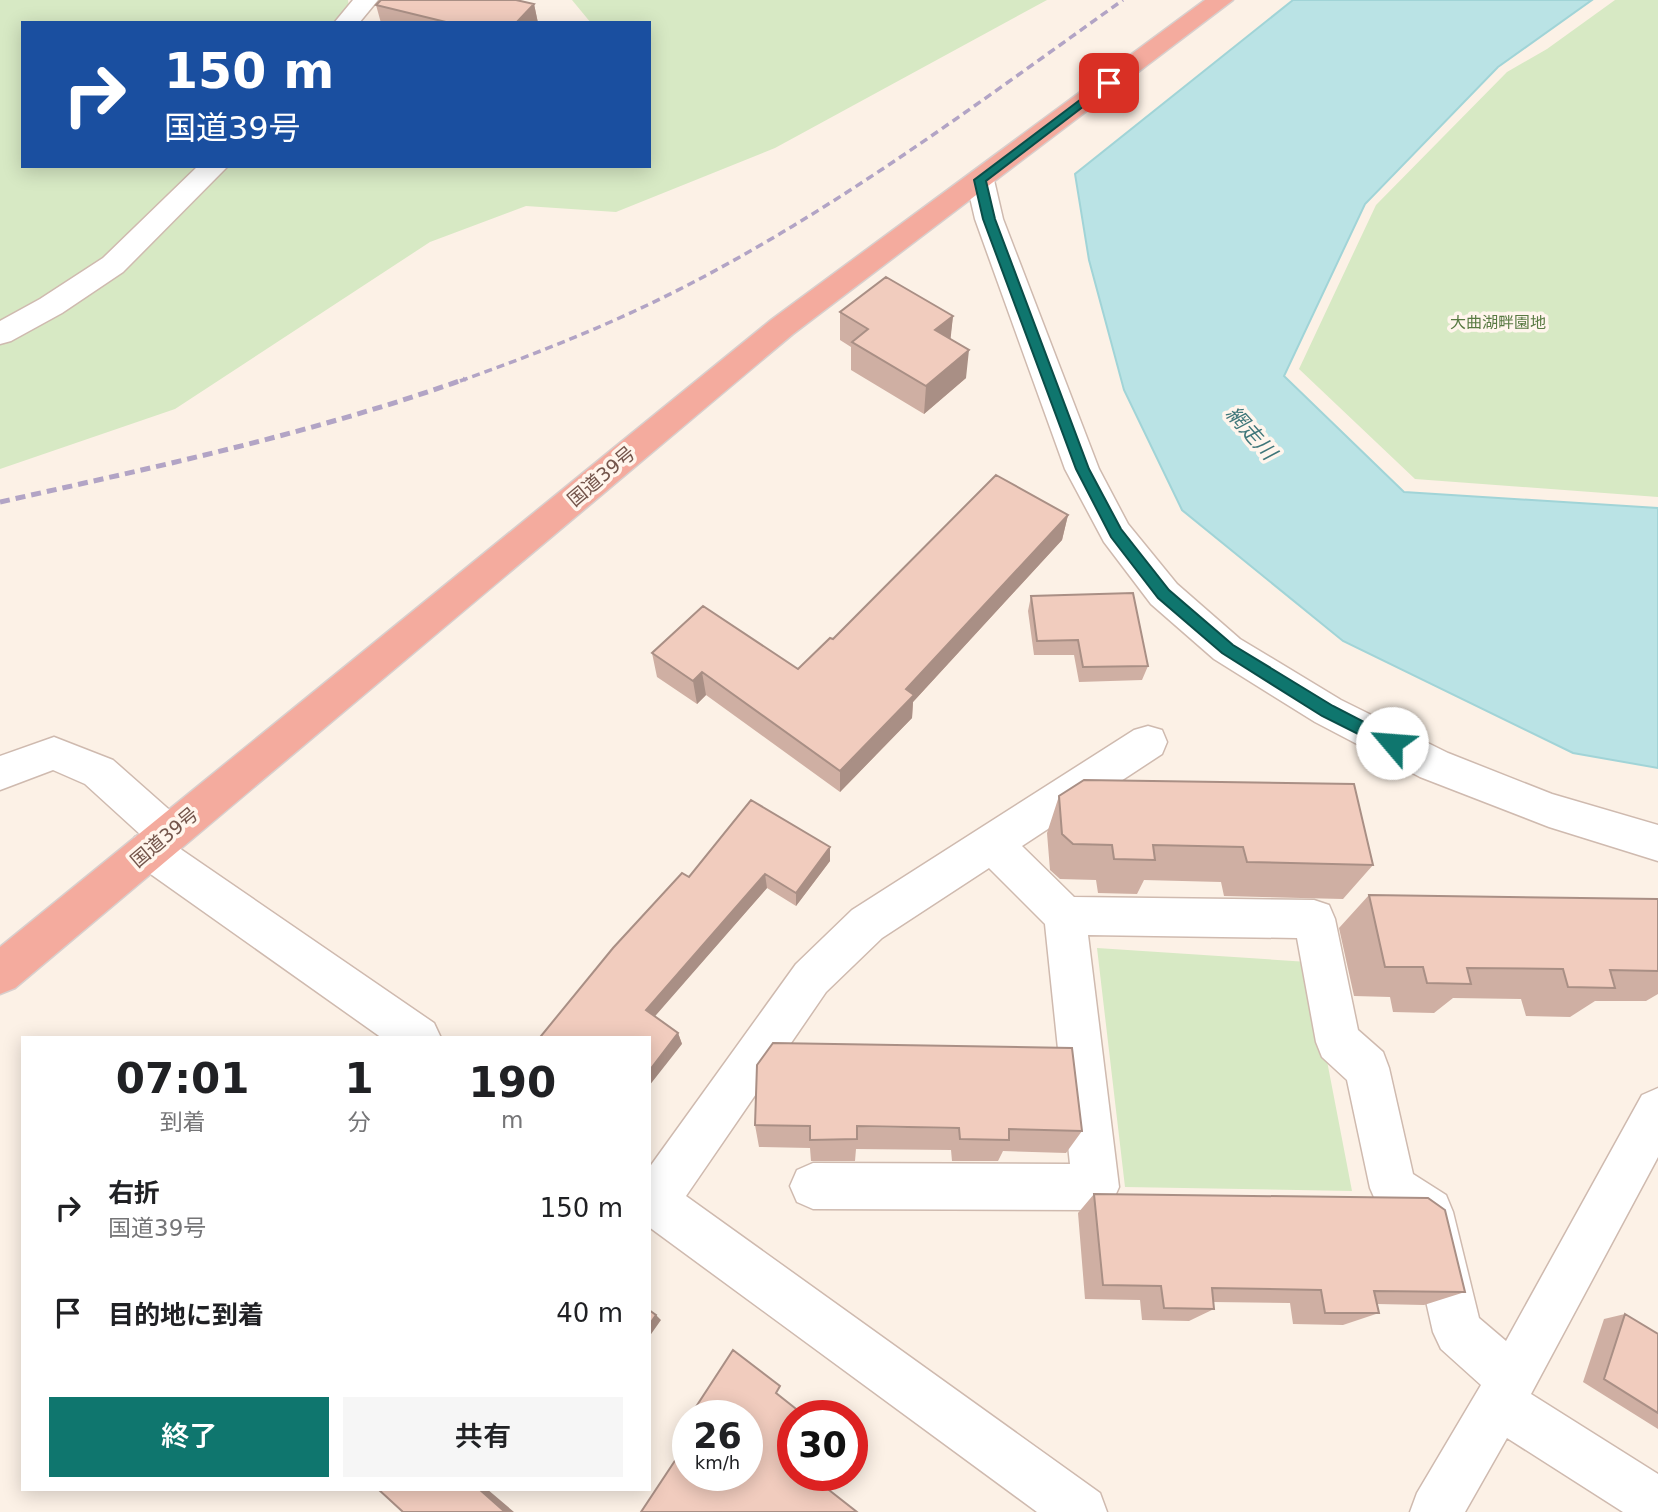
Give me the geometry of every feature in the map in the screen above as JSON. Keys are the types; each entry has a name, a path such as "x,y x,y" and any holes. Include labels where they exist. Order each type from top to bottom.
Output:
{"highway":[{"name":"国道39号","path":"0,974 782,327 1220,0"}],"street":[{"path":"348,21 366,0"},
{"path":"0,334 51,306 113,265 212,168"},
{"path":"980,180 989,219 1082,469 1116,533 1164,594 1227,649 1328,711 1434,765 1549,810 1658,843"},
{"path":"1081,1512 651,1199 811,978 867,924 1148,742"},
{"path":"0,773 54,753 99,772 159,842 416,1036"},
{"path":"813,1186 1096,1187 1065,916 992,844"},
{"path":"1065,916 1314,919 1338,1042 1367,1068 1393,1188 1429,1212 1458,1332 1505,1391 1658,1504"},
{"path":"1436,1512 1658,1111"}],"green space":[{"path":"0,0 348,0 351,21 21,21 21,168 651,168 651,21 589,21 572,0 1047,0 775,148 616,212 526,206 430,242 175,409 0,469"},
{"name":"大曲湖畔園地","path":"1615,0 1658,0 1658,497 1415,479 1299,369 1376,205 1507,72 1547,49"},
{"path":"1097,948 1308,962 1352,1191 1125,1187"}],"water":[{"name":"網走川","path":"1293,0 1592,0 1498,67 1365,204 1284,376 1404,492 1658,508 1658,768 1573,753 1343,641 1182,510 1124,390 1089,260 1075,174"}],"building":[{"path":"381,0 516,0 534,4 518,21 442,21 376,5"},
{"path":"886,277 953,316 935,330 969,350 926,386 852,342 868,329 840,312"},
{"path":"996,475 1068,515 906,689 914,695 840,771 702,672 693,681 652,653 703,606 798,669 830,638 833,639"},
{"path":"1133,593 1148,666 1083,667 1078,640 1037,641 1031,596"},
{"path":"1084,780 1354,784 1373,865 1247,862 1243,847 1153,845 1155,860 1114,859 1112,845 1073,844 1062,834 1059,796"},
{"path":"751,800 830,847 796,893 765,874 646,1010 678,1033 651,1068 651,1036 541,1036 613,948 682,873 689,877"},
{"path":"1369,895 1658,899 1658,971 1610,970 1615,988 1568,987 1563,969 1467,968 1471,984 1427,983 1423,967 1385,967"},
{"path":"773,1043 1072,1048 1082,1131 1009,1129 1009,1140 960,1139 959,1128 857,1126 857,1139 810,1140 810,1126 755,1125 757,1065"},
{"path":"1094,1194 1428,1198 1445,1210 1465,1292 1374,1291 1379,1313 1325,1313 1321,1290 1212,1288 1214,1309 1164,1308 1161,1286 1103,1285"},
{"path":"1625,1314 1658,1334 1658,1413 1604,1379"},
{"path":"733,1350 780,1386 776,1393 785,1400 777,1400 777,1491 830,1491 857,1512 641,1512 672,1465 672,1491 763,1491 763,1400 700,1400"},
{"path":"380,1491 481,1491 505,1512 403,1512"}],"railway":[{"path":"460,381 602,326 657,301 742,256 854,188 1123,0"},
{"path":"0,502 293,432 465,379"}],"route":[{"path":"1109,83 980,180 989,219 1082,469 1116,533 1164,594 1227,649 1328,711 1392,743"}]}
